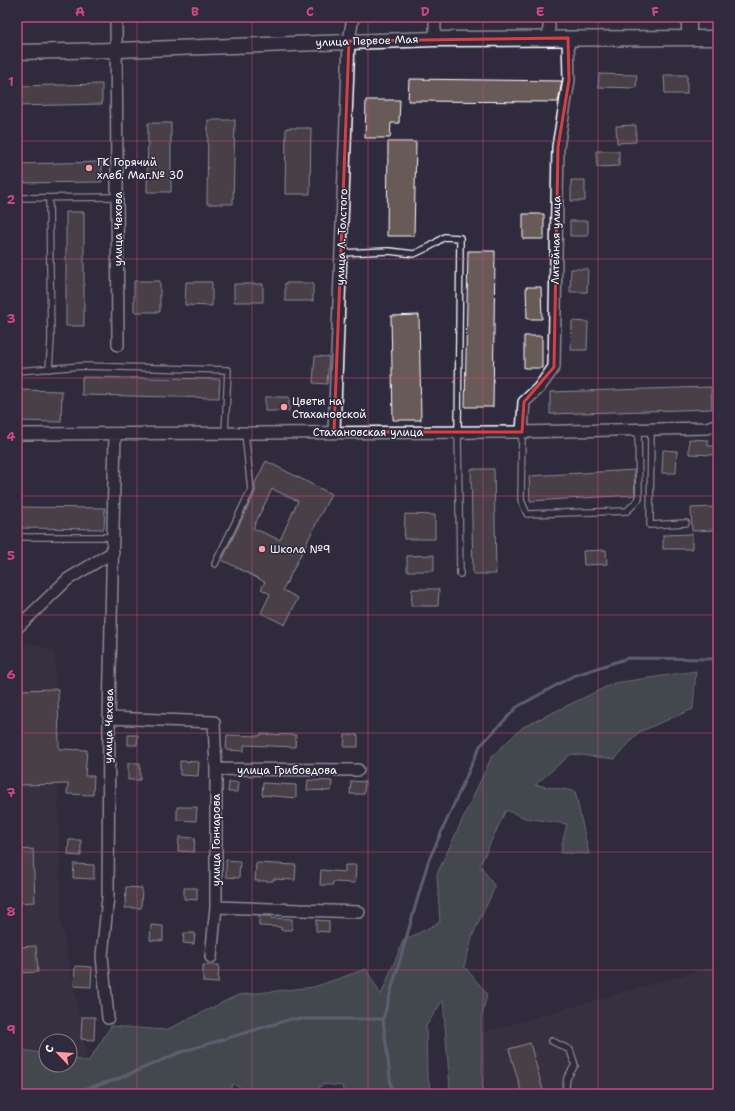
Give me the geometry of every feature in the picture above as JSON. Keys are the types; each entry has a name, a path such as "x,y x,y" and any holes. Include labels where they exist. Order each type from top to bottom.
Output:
{"street":[{"name":"улица Чехова","path":"116,17 118,345"},
{"name":"улица Л. Толстого","path":"334,432 349,41 353,17"},
{"path":"434,17 435,39"},
{"path":"549,17 549,38"},
{"path":"689,17 689,38"},
{"name":"Литейная улица","path":"522,432 524,402 539,388 554,367 558,147 569,80 568,38"},
{"name":"улица Первое Мая","path":"17,52 435,39 718,38"},
{"name":"Стахановская улица","path":"17,434 522,432 707,428 718,424"},
{"name":"улица Чехова","path":"108,1018 102,956 108,897 109,718 115,434"},
{"path":"17,628 68,579 113,552"},
{"name":"улица Гончарова","path":"109,718 214,722 216,769 216,907 211,957"},
{"name":"улица Грибоедова","path":"216,769 358,770"},
{"path":"216,907 360,912"}],"lane":[{"path":"17,198 118,196"},
{"path":"49,198 49,368"},
{"path":"341,253 389,251 414,254 431,246 444,237 460,238 458,432 460,574"},
{"path":"17,371 82,366 228,370 225,433"},
{"path":"651,429 650,525 686,524"},
{"path":"522,432 521,500 527,514 627,511 639,499 638,430"},
{"path":"215,564 251,490 245,433"},
{"path":"17,537 113,537"},
{"path":"552,1041 570,1050 575,1065 567,1078 565,1094"}],"highlighted area":[{"path":"568,38 569,80 558,147 554,367 524,402 522,432 334,432 349,41"}],"shaded area":[{"path":"28,642 55,651 61,921 88,1062 78,1060 78,1033 38,1033 38,1053 17,1049 17,651"},
{"path":"718,965 718,1094 544,1094 529,1043 509,1049 522,1094 488,1094 470,1036"}],"green space":[{"path":"696,671 693,709 639,732 615,759 571,754 535,785 575,791 589,854 561,853 567,824 525,818 506,810 480,865 495,887 474,932 464,966 487,994 481,1020 483,1094 466,1094 450,1089 443,1000 426,1026 427,1074 432,1094 344,1094 342,1086 322,1084 315,1094 253,1094 233,1084 228,1094 17,1094 17,1049 38,1053 38,1073 78,1073 78,1060 88,1062 111,1026 166,1030 238,995 314,987 366,969 381,995 403,941 440,922 437,874 492,756 523,727 614,683"}],"building":[{"path":"599,74 637,75 636,88 598,87"},
{"path":"664,75 687,75 687,94 665,94"},
{"path":"409,79 562,81 558,102 408,101"},
{"path":"102,84 102,104 17,106 17,86"},
{"path":"366,100 400,100 399,123 391,123 390,138 365,138"},
{"path":"208,120 235,120 233,204 207,204"},
{"path":"148,123 171,123 171,192 147,192"},
{"path":"636,125 636,142 617,143 616,126"},
{"path":"286,128 311,128 310,194 285,194"},
{"path":"388,142 416,142 414,236 387,236"},
{"path":"596,151 619,151 619,166 597,167"},
{"path":"102,162 102,182 17,183 17,164"},
{"path":"571,180 585,180 585,201 571,201"},
{"path":"66,212 84,212 84,326 66,326"},
{"path":"523,214 544,214 544,239 523,239"},
{"path":"570,221 588,221 588,236 570,236"},
{"path":"468,251 495,251 493,407 465,407"},
{"path":"571,269 588,269 587,292 570,292"},
{"path":"134,281 160,281 160,312 134,312"},
{"path":"186,282 212,282 212,306 185,305"},
{"path":"285,283 313,283 313,301 285,301"},
{"path":"234,284 263,284 263,302 234,302"},
{"path":"526,287 541,287 542,319 527,319"},
{"path":"419,315 421,420 393,420 391,316"},
{"path":"572,321 588,322 587,350 571,350"},
{"path":"524,336 542,336 542,368 524,368"},
{"path":"315,356 329,357 327,384 313,383"},
{"path":"82,377 220,379 219,398 82,395"},
{"path":"711,387 712,409 550,414 550,392"},
{"path":"17,390 62,391 61,422 17,421"},
{"path":"265,397 289,397 289,411 265,411"},
{"path":"689,439 708,440 708,446 718,446 718,455 689,454"},
{"path":"663,450 677,451 676,473 662,473"},
{"name":"Школа №9","path":"266,461 331,494 283,590 298,598 285,625 261,613 270,594 261,589 265,582 222,560 255,492 255,483","holes":["272,489 298,501 280,540 253,528"]},
{"path":"471,469 494,469 496,574 473,574"},
{"path":"634,470 635,495 530,501 529,476"},
{"path":"17,507 105,508 104,529 17,528"},
{"path":"715,507 716,530 692,531 691,508"},
{"path":"405,514 435,515 435,539 404,539"},
{"path":"692,534 692,549 663,549 663,535"},
{"path":"606,550 607,564 584,565 583,551"},
{"path":"434,555 434,571 407,571 407,556"},
{"path":"412,589 439,589 438,606 411,606"},
{"path":"58,689 59,749 87,750 85,776 94,776 93,795 67,794 68,784 17,785 17,690"},
{"path":"260,734 296,735 295,747 244,745 244,751 226,750 227,735 260,736"},
{"path":"128,735 138,735 137,745 128,745"},
{"path":"345,735 358,735 358,747 344,747"},
{"path":"180,761 199,762 198,776 180,775"},
{"path":"128,763 140,763 140,780 128,780"},
{"path":"308,780 332,781 331,791 307,790"},
{"path":"351,781 365,782 364,794 350,794"},
{"path":"229,782 238,782 237,792 228,792"},
{"path":"263,783 296,785 296,798 262,795"},
{"path":"177,807 197,807 196,821 177,820"},
{"path":"179,837 195,838 194,852 178,851"},
{"path":"69,840 81,840 81,856 68,855"},
{"path":"33,849 35,902 17,903 17,850"},
{"path":"226,860 240,861 239,878 226,877"},
{"path":"256,863 296,865 295,880 273,879 273,881 255,881"},
{"path":"74,864 94,865 94,879 73,878"},
{"path":"345,865 356,865 355,883 333,882 333,885 320,885 321,870 345,872"},
{"path":"126,887 142,888 141,908 125,908"},
{"path":"184,888 197,888 197,900 184,899"},
{"path":"259,916 292,919 292,930 281,930 281,927 259,926"},
{"path":"316,920 329,921 329,932 316,931"},
{"path":"151,925 163,926 163,941 150,940"},
{"path":"184,933 195,933 194,944 183,943"},
{"path":"36,946 38,972 17,973 17,947"},
{"path":"203,965 219,965 218,983 203,982"},
{"path":"75,966 92,967 91,987 74,986"},
{"path":"82,1017 95,1017 94,1040 81,1039"},
{"path":"530,1043 544,1094 522,1094 509,1049"}],"waterway":[{"path":"392,1094 383,1019 428,862 480,746 517,707 573,676 628,658 718,659"},
{"path":"67,1094 115,1080 181,1052 291,1019 383,1019"}],"place":[{"name":"ГК Горячий хлеб. Маг.№ 30","path":"89,168"},
{"name":"Цветы на Стахановской","path":"284,407"},
{"name":"Школа №9","path":"262,549"}]}
